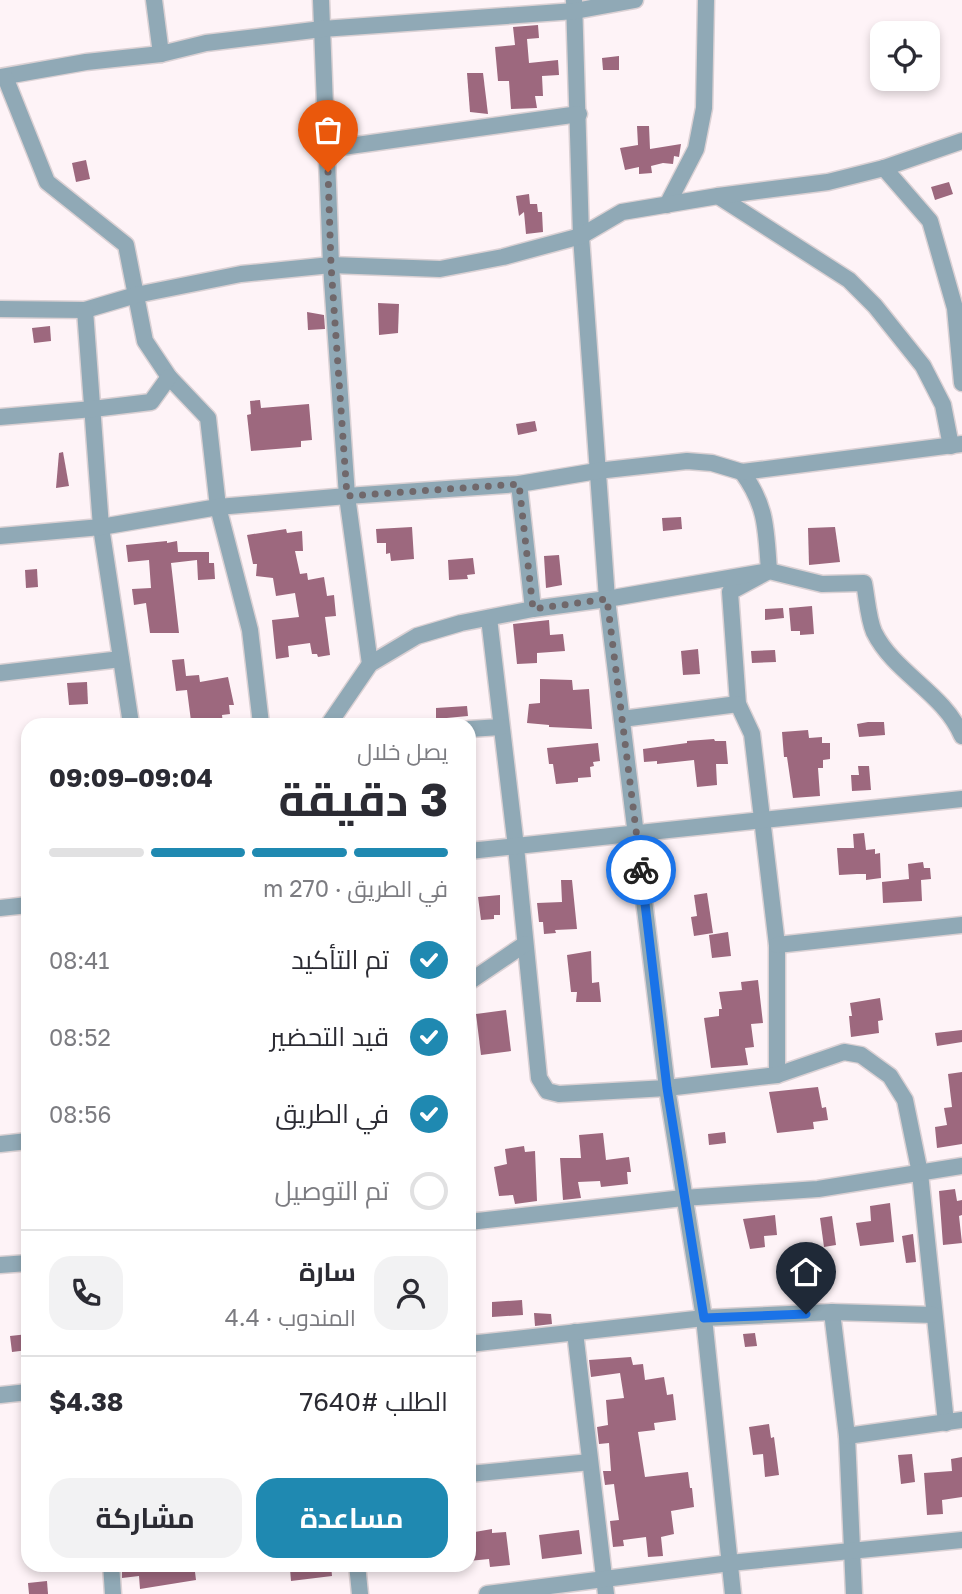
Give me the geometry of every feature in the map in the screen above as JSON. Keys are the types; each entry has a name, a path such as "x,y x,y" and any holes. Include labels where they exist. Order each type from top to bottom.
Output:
{"street":[{"path":"154,0 161,54"},
{"path":"321,0 331,265 347,496 370,664"},
{"path":"260,718 250,630 218,508 208,418 169,377 145,341 126,245 47,182 3,77 86,62 161,54 206,43 322,29 635,0"},
{"path":"667,205 696,149 704,108 706,0"},
{"path":"575,6 581,236 607,599 667,1088 704,1318 733,1594"},
{"path":"328,149 579,114"},
{"path":"0,309 85,310 136,295 241,274 331,265 440,269 503,257 581,236 622,212 828,182 884,168 962,141"},
{"path":"884,168 930,220 958,307 962,383"},
{"path":"0,536 101,527 218,508 519,484 597,471 687,461 712,463 742,472 957,445 943,405 923,366 875,306 849,280 718,196"},
{"path":"85,310 101,527 130,718"},
{"path":"0,417 93,410 151,402 169,377"},
{"path":"742,472 755,491 765,517 769,571"},
{"path":"519,484 533,609"},
{"path":"769,571 730,592 738,705 752,734 777,946 777,1075"},
{"path":"333,718 370,664 417,636 461,623 533,609 769,571 822,584 864,583 874,631 890,654 945,710 962,736"},
{"path":"489,618 539,1078 547,1091 559,1094 667,1088 777,1075 844,1052 861,1055 876,1064 890,1076 905,1100 920,1173 934,1315 954,1421 847,1436"},
{"path":"0,673 121,659"},
{"path":"622,719 738,705"},
{"path":"476,729 502,727"},
{"path":"476,850 962,799"},
{"path":"0,908 21,906"},
{"path":"777,946 962,925"},
{"path":"476,977 525,944"},
{"path":"0,1144 21,1142"},
{"path":"476,1221 683,1199 818,1189 962,1166"},
{"path":"0,1265 21,1264"},
{"path":"476,1343 704,1318 832,1312 934,1315"},
{"path":"832,1312 847,1436 854,1594"},
{"path":"575,1332 606,1587"},
{"path":"0,1395 21,1393"},
{"path":"476,1473 590,1462"},
{"path":"487,1594 606,1587 730,1563 962,1540"},
{"path":"112,1572 113,1594"},
{"path":"358,1572 360,1594"}],"building":[{"path":"538,25 539,38 527,39 529,63 558,60 559,75 542,76 543,96 535,96 537,108 511,109 509,81 498,81 495,47 515,45 513,27"},
{"path":"619,56 619,70 603,70 602,58"},
{"path":"467,73 483,73 488,114 470,112"},
{"path":"637,126 649,126 650,149 681,144 679,157 674,156 673,164 651,166 652,173 639,174 639,167 625,170 620,148 638,145"},
{"path":"86,160 90,179 76,182 72,163"},
{"path":"949,182 953,194 935,200 931,187"},
{"path":"529,194 530,204 537,204 538,212 542,212 543,232 526,234 524,212 519,216 516,196"},
{"path":"378,303 399,304 398,333 379,335"},
{"path":"307,312 324,315 325,329 308,330"},
{"path":"50,326 51,341 34,343 32,328"},
{"path":"260,400 261,408 309,404 312,440 301,441 301,447 251,451 247,415 251,414 250,401"},
{"path":"535,421 537,431 518,435 516,424"},
{"path":"63,452 69,486 56,488 59,453"},
{"path":"681,517 682,529 663,531 662,518"},
{"path":"412,527 414,559 391,561 390,553 386,554 386,543 377,543 376,529"},
{"path":"835,527 840,562 809,565 808,528"},
{"path":"286,529 287,533 302,531 303,551 295,551 300,574 307,573 308,580 324,577 327,596 334,595 336,616 325,617 330,655 318,657 317,654 312,654 310,643 288,646 289,657 276,659 272,620 299,617 295,593 276,596 273,578 256,576 257,564 253,564 247,535"},
{"path":"177,541 178,552 209,552 209,563 214,563 215,579 198,580 197,560 171,563 179,633 150,633 146,603 134,605 132,589 151,588 149,560 128,562 126,545"},
{"path":"559,555 562,585 546,588 544,556"},
{"path":"473,558 475,574 467,575 468,579 449,580 448,560"},
{"path":"37,569 38,587 26,588 25,570"},
{"path":"812,606 814,634 800,635 800,631 791,631 789,608"},
{"path":"783,608 784,618 765,620 765,609"},
{"path":"549,620 550,635 563,634 565,651 537,653 537,663 517,664 513,624"},
{"path":"698,649 700,674 683,675 681,651"},
{"path":"775,650 776,662 752,663 751,651"},
{"path":"184,659 186,676 199,675 200,682 228,677 234,705 229,705 230,714 222,715 222,718 191,718 187,690 176,691 172,660"},
{"path":"540,679 572,680 573,690 589,689 592,729 527,723 529,704 540,703"},
{"path":"87,682 88,704 69,705 67,683"},
{"path":"467,706 468,716 436,718 436,708"},
{"path":"884,722 885,735 859,737 857,724"},
{"path":"808,730 809,738 822,737 822,743 830,743 830,759 823,760 823,768 818,768 820,796 793,798 787,757 784,757 782,732"},
{"path":"714,739 726,741 728,764 716,764 717,785 697,787 694,760 657,764 657,761 644,762 643,749"},
{"path":"598,743 600,761 593,762 594,766 590,767 591,777 578,778 578,782 556,784 547,748"},
{"path":"858,766 869,766 871,790 852,791 851,775 859,775"},
{"path":"864,833 866,850 875,849 875,854 880,853 881,878 866,880 866,874 839,875 837,848 854,848 853,834"},
{"path":"923,862 924,868 930,868 931,879 921,880 922,901 883,903 882,882 909,879 908,864"},
{"path":"561,880 572,880 577,929 555,930 556,933 544,934 543,922 539,922 537,903 562,902"},
{"path":"707,893 713,933 694,936 691,917 697,916 694,895"},
{"path":"500,895 500,915 494,915 494,919 481,920 478,897"},
{"path":"728,932 731,956 712,958 709,935"},
{"path":"591,951 592,983 599,982 601,1002 576,1002 577,992 571,992 567,955"},
{"path":"758,980 763,1023 751,1024 754,1047 745,1048 748,1065 711,1068 704,1018 719,1016 719,1009 722,1009 719,992 742,990 741,982"},
{"path":"880,998 883,1020 878,1021 879,1033 851,1037 850,1003"},
{"path":"506,1010 511,1051 481,1055 476,1014"},
{"path":"962,1030 962,1042 937,1046 935,1033"},
{"path":"962,1072 962,1144 937,1148 935,1127 947,1125 944,1108 952,1107 948,1074"},
{"path":"818,1087 822,1108 826,1107 828,1120 813,1122 814,1129 777,1133 769,1092"},
{"path":"725,1132 726,1143 709,1145 708,1134"},
{"path":"603,1133 606,1160 629,1157 631,1172 627,1172 628,1184 601,1187 600,1181 578,1182 581,1198 563,1200 560,1158 581,1158 579,1135"},
{"path":"524,1146 525,1152 535,1151 537,1201 515,1204 513,1195 499,1196 494,1167 507,1164 505,1149"},
{"path":"955,1189 957,1201 962,1200 962,1215 959,1216 962,1243 943,1245 939,1191"},
{"path":"890,1203 894,1242 860,1246 856,1223 871,1221 870,1206"},
{"path":"775,1215 777,1235 764,1236 765,1247 750,1249 743,1219"},
{"path":"832,1216 836,1245 824,1247 820,1218"},
{"path":"913,1234 916,1262 906,1263 902,1236"},
{"path":"522,1300 523,1315 492,1317 492,1302"},
{"path":"534,1313 551,1314 552,1324 535,1326"},
{"path":"755,1333 757,1346 745,1347 743,1334"},
{"path":"21,1335 21,1351 12,1352 10,1336"},
{"path":"631,1357 633,1365 643,1364 645,1380 664,1377 667,1395 673,1394 676,1420 654,1423 655,1430 638,1432 645,1477 688,1472 692,1488 694,1507 671,1511 674,1534 661,1537 663,1556 648,1557 646,1537 623,1540 624,1546 613,1547 610,1521 619,1520 614,1484 605,1485 603,1471 611,1471 609,1443 599,1444 597,1427 608,1425 606,1400 624,1398 620,1373 591,1377 589,1360"},
{"path":"769,1424 771,1438 774,1437 779,1475 765,1477 763,1454 753,1455 749,1427"},
{"path":"912,1454 915,1482 901,1484 898,1455"},
{"path":"962,1457 962,1497 942,1500 943,1514 927,1515 924,1473 952,1471 951,1459"},
{"path":"492,1529 492,1533 506,1532 510,1565 490,1567 489,1559 476,1560 476,1532"},
{"path":"579,1530 582,1554 542,1559 539,1535"},
{"path":"122,1572 195,1572 196,1580 140,1589 139,1576 122,1578"},
{"path":"290,1572 332,1572 332,1576 291,1581"},
{"path":"47,1581 48,1594 29,1594 28,1583"}],"way so far":[{"path":"328,172 331,265 347,496 519,484 533,609 607,599 641,870"}],"route":[{"path":"641,870 667,1088 704,1318 806,1314"}]}
